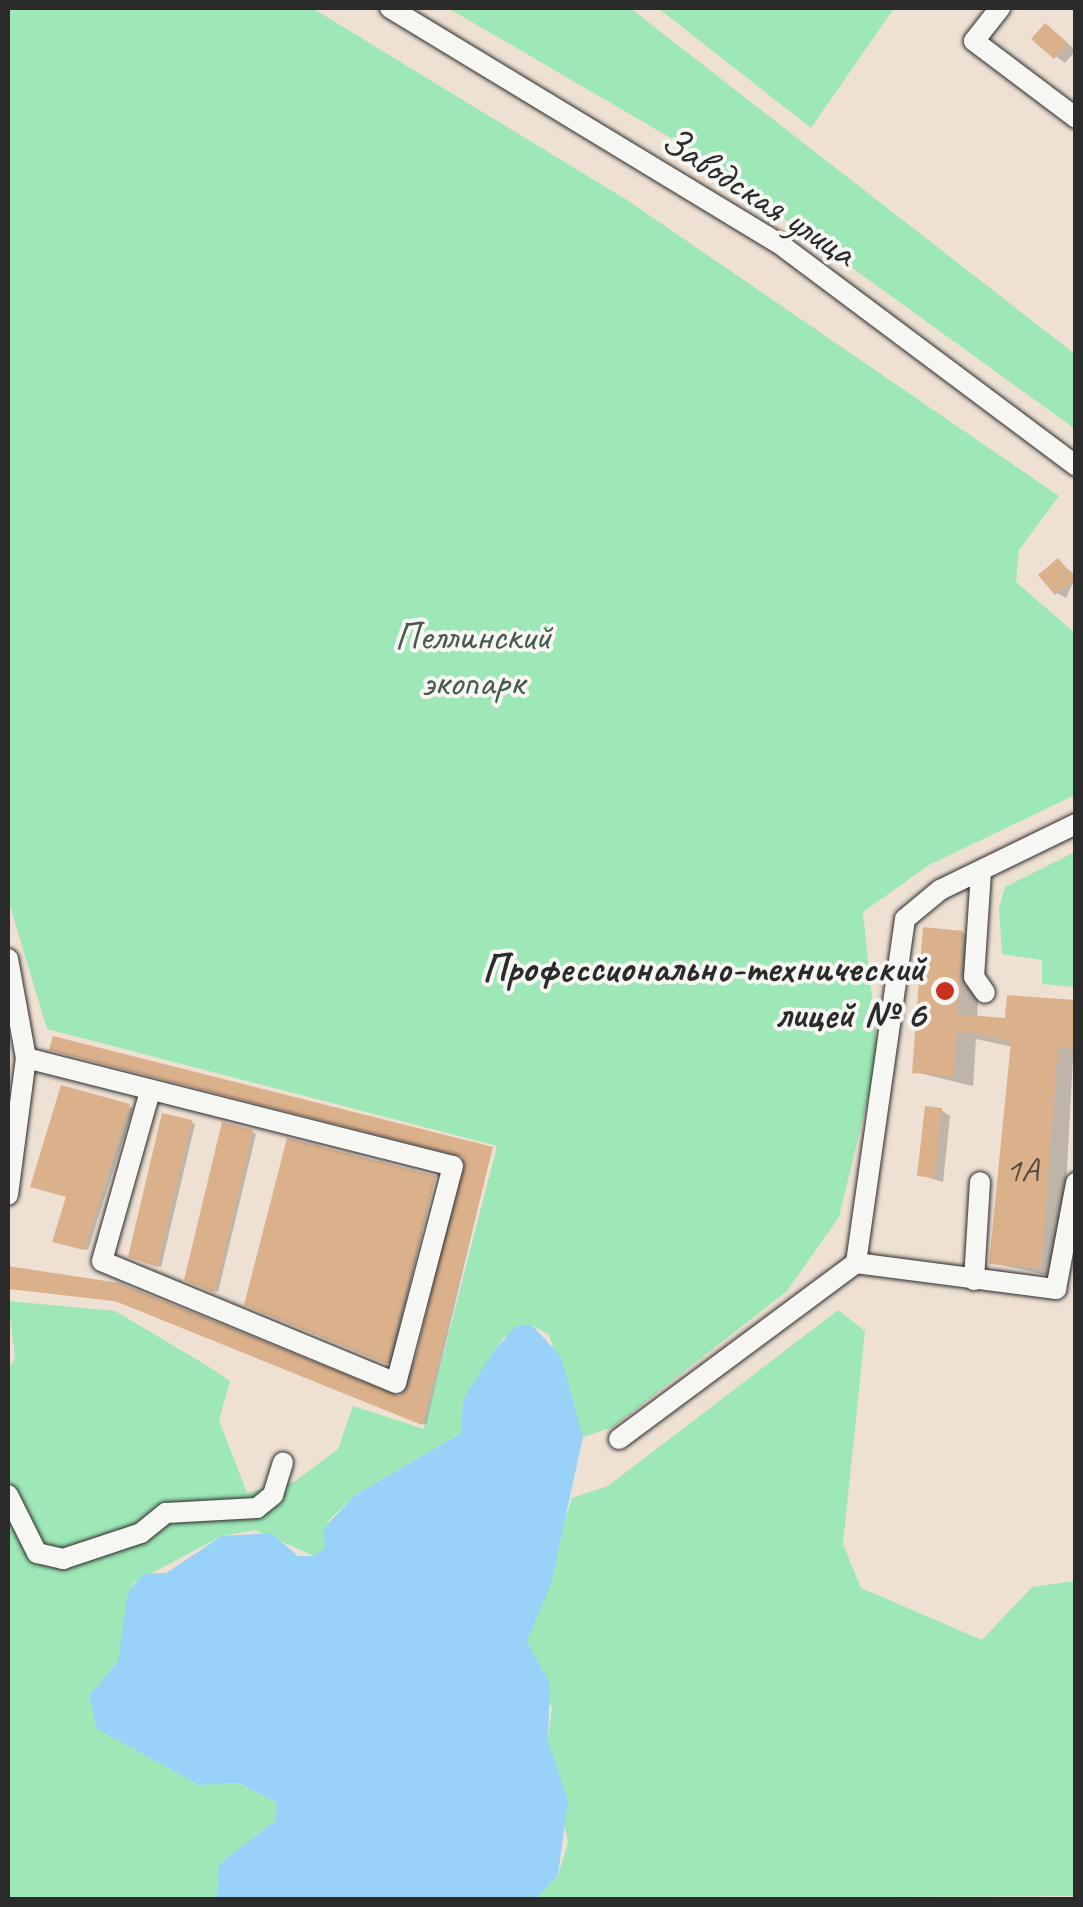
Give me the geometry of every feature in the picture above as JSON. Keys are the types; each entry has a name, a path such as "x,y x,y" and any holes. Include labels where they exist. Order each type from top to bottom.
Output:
{"street":[{"name":"Заводская улица","path":"390,8 777,242 1076,466"},
{"path":"1000,8 974,41 1076,118"},
{"path":"856,1263 905,918 982,872 1076,824"},
{"path":"982,872 974,977 985,994"},
{"path":"8,959 26,1058 12,1132 8,1195"},
{"path":"26,1058 150,1094 453,1166 396,1382 102,1261 150,1094"},
{"path":"974,1280 980,1182"},
{"path":"619,1439 856,1263 1056,1288 1076,1183"},
{"path":"8,1496 37,1553 63,1559 140,1533 166,1513 256,1508 273,1494 283,1462"}],"green space":[{"name":"Пеллинский экопарк","path":"8,8 312,8 627,200 1059,496 1019,550 1016,582 1075,633 1075,795 929,865 863,912 878,1056 839,1217 787,1291 613,1427 583,1437 549,1335 532,1325 503,1338 463,1399 461,1433 354,1496 329,1520 325,1549 314,1556 256,1530 222,1536 133,1583 118,1661 89,1696 97,1729 199,1785 239,1783 277,1803 275,1821 219,1864 216,1899 8,1899 8,1370 15,1358 8,1301 115,1311 206,1365 230,1381 219,1420 247,1493 294,1482 338,1449 353,1406 424,1429 497,1146 47,1029 8,899"},
{"path":"448,8 630,8 1075,354 1075,429 681,144"},
{"path":"658,8 894,8 811,128"},
{"path":"1075,852 1075,987 1042,984 1042,960 1002,954 999,908 1005,887"},
{"path":"838,1310 865,1331 843,1544 861,1588 982,1640 1032,1587 1075,1581 1075,1896 536,1899 558,1875 568,1843 548,1740 552,1708 527,1641 572,1498 608,1486"}],"water":[{"path":"532,1325 561,1357 583,1437 551,1584 527,1641 550,1684 548,1740 568,1801 558,1875 536,1899 216,1899 219,1864 275,1821 277,1803 239,1783 199,1785 97,1729 89,1696 118,1661 128,1592 143,1574 166,1573 222,1536 271,1533 298,1556 314,1556 325,1548 323,1529 354,1496 461,1433 463,1399 493,1352 516,1326"}],"building":[{"path":"1045,23 1068,43 1054,59 1031,39"},
{"path":"1058,558 1075,578 1055,595 1038,575"},
{"path":"923,927 963,931 957,1014 1005,1018 1007,995 1076,1000 1076,1048 1058,1047 1041,1268 989,1264 1011,1041 957,1030 954,1076 912,1073"},
{"path":"53,1036 493,1147 422,1425 115,1301 8,1289 8,1266 119,1283 399,1396 409,1386 463,1157 49,1050"},
{"path":"61,1085 130,1104 84,1250 52,1242 66,1197 30,1187"},
{"path":"925,1106 942,1108 934,1178 917,1176"},
{"path":"162,1113 192,1120 157,1267 128,1257"},
{"path":"222,1122 253,1130 215,1293 184,1280"},
{"path":"287,1138 436,1176 387,1364 244,1305"}],"place":[{"name":"Профессионально-технический лицей № 6","path":"945,991"}]}
